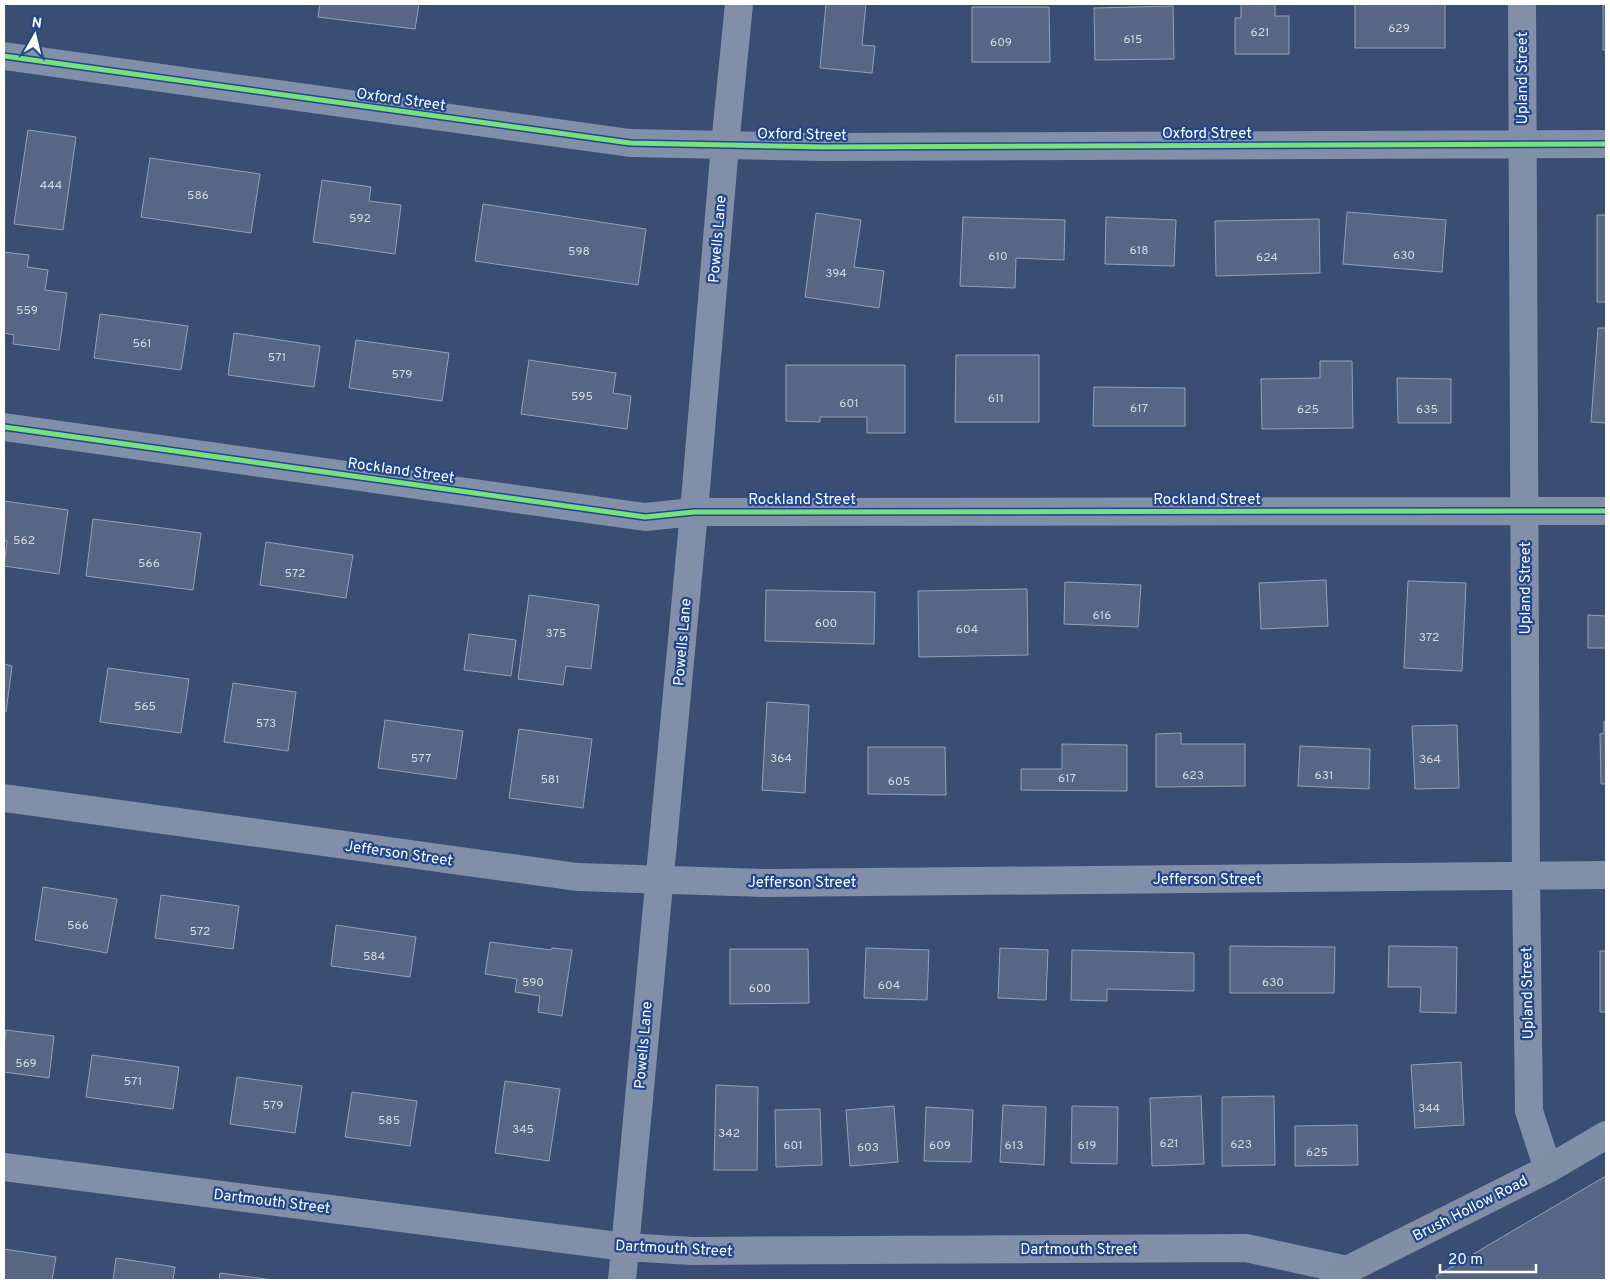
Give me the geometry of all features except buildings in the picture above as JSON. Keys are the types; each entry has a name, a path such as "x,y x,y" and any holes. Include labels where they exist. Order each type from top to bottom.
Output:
{"main road":[{"name":"Brush Hollow Road","path":"1340,1275 1548,1169 1606,1135"}],"street":[{"name":"Powells Lane","path":"622,1280 694,512 725,145 739,4"},
{"name":"Upland Street","path":"1522,4 1526,876 1529,1111 1548,1169"},
{"name":"Oxford Street","path":"4,56 630,143 843,147 1606,144"},
{"name":"Rockland Street","path":"4,427 644,517 694,512 1606,510"},
{"name":"Jefferson Street","path":"4,798 577,877 777,882 1606,875"},
{"name":"Dartmouth Street","path":"4,1167 625,1247 692,1251 1246,1248 1340,1275"}],"cycle path":[{"path":"4,56 630,143 823,147 1606,144"},
{"path":"4,427 645,517 694,512 1606,511"}]}
